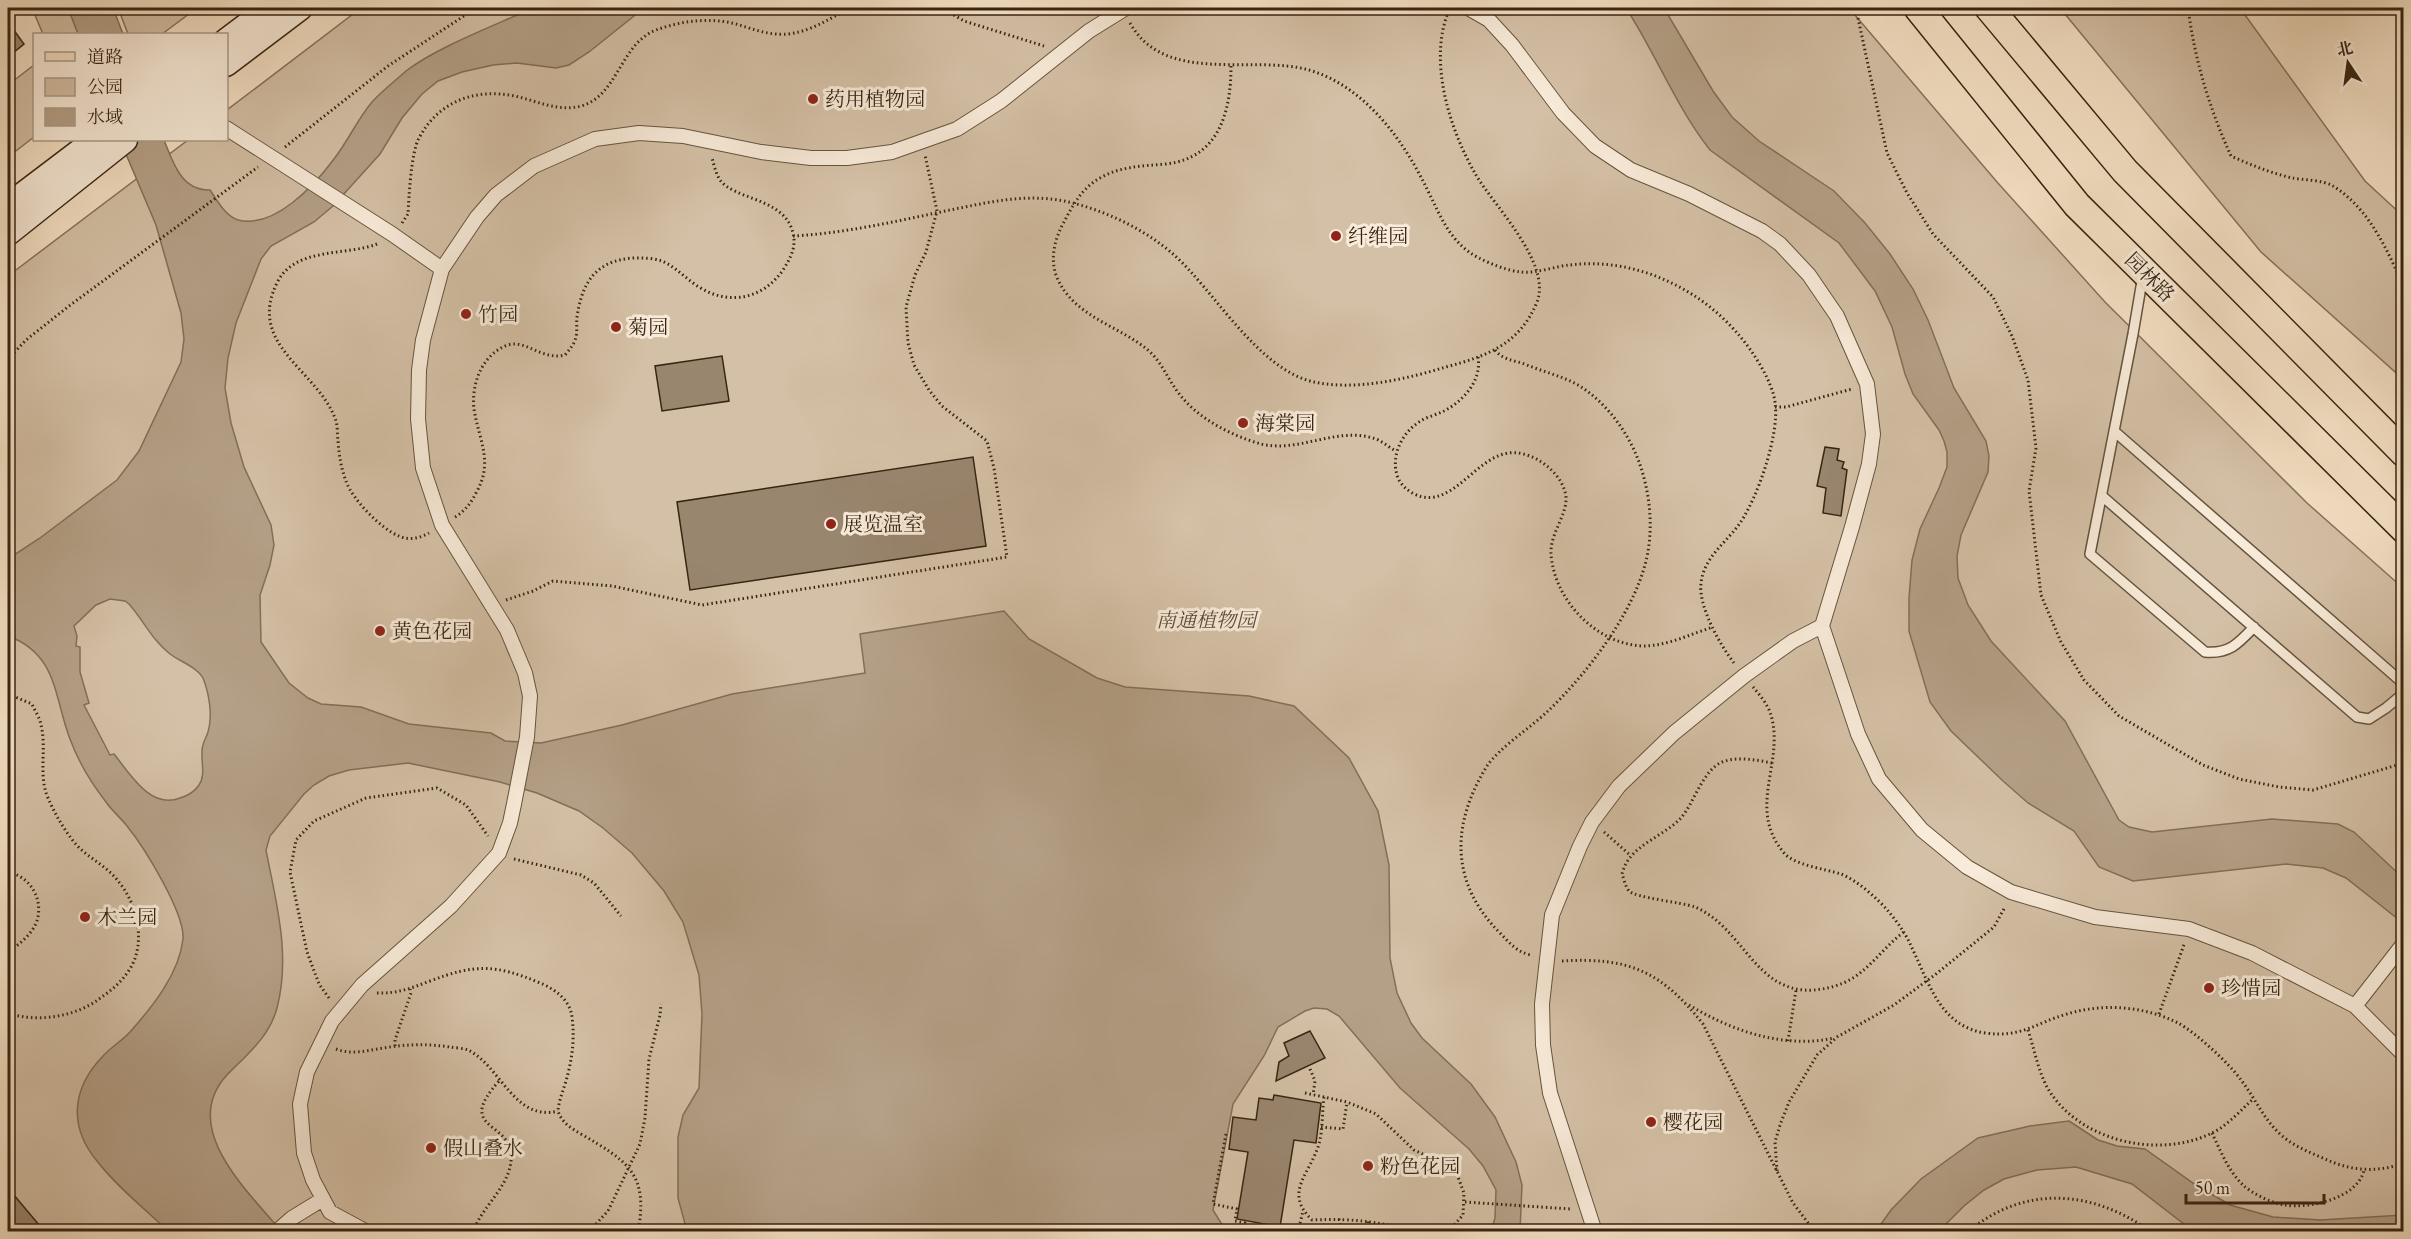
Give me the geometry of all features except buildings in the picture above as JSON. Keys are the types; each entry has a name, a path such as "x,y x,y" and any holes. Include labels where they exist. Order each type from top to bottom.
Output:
{"main road":[{"path":"228,40 270,8"},
{"path":"228,62 300,8"},
{"name":"园林路","path":"1918,8 2077,204 2403,529"},
{"path":"1989,8 2125,171 2403,453"},
{"path":"8,206 113,142"},
{"path":"8,232 113,142"}],"street":[{"path":"367,1232 330,1212 313,1180 304,1153 300,1104 307,1072 340,1010 362,985 451,906 499,853 510,823 527,738 530,696 525,673 507,630 490,606 442,525 423,468 418,419 419,370 423,340 442,269 477,217 496,195 534,166 594,139 639,133 683,136 762,152 811,158 846,158 892,152 957,129 1001,101 1057,56 1125,8"},
{"path":"1468,8 1489,20 1512,45 1563,113 1595,146 1631,170 1700,200 1762,231 1780,244 1809,275 1837,316 1867,384 1873,434 1869,464 1822,626 1858,734 1879,779 1922,830 1967,867 2011,892 2095,917 2189,929 2252,953 2355,1006 2403,1055"},
{"path":"228,129 392,234 442,269"},
{"path":"1595,1232 1550,1093 1543,1045 1542,1004 1552,915 1592,822 1618,786 1674,733 1744,676 1793,641 1822,626"},
{"path":"2355,1006 2403,944"},
{"path":"276,1232 292,1218 323,1199"}],"lane":[{"path":"2143,270 2133,334 2090,554 2205,652 2219,653 2235,646 2253,627"},
{"path":"2114,431 2403,684"},
{"path":"2102,496 2357,717 2369,719 2403,693"}],"path":[{"path":"8,360 26,340 69,306 272,157 388,66 476,8"},
{"path":"942,8 964,21 1013,34 1045,46 1057,56"},
{"path":"1125,8 1136,34 1155,51 1200,63 1231,66 1278,64 1307,69 1328,76 1352,91 1399,140 1423,180 1445,227 1459,246 1480,258 1522,273 1571,264 1594,263 1632,269 1668,280 1704,302 1737,332 1754,354 1775,401 1774,433 1754,495 1741,522 1704,569 1701,585 1704,605 1725,650 1760,695 1770,714 1775,736 1766,794 1766,815 1776,842 1786,855 1808,865 1842,875 1856,883 1884,906 1904,932 1926,981 1944,1011 1966,1028 2003,1034 2028,1030 2066,1014 2105,1007 2159,1014 2181,1025 2220,1057 2241,1079 2268,1122 2282,1136 2299,1147 2340,1166 2364,1170 2392,1167 2403,1163"},
{"path":"793,236 879,225 937,211 1008,199 1041,198 1107,214 1147,235 1173,254 1269,357 1291,372 1313,382 1366,383 1433,371 1478,357 1504,346 1524,323 1538,300 1539,284 1531,255 1515,228 1492,200 1474,172 1450,114 1442,85 1440,50 1445,18 1450,8"},
{"path":"2188,8 2194,52 2215,119 2231,156 2250,165 2290,177 2332,185 2362,212 2391,258 2403,288"},
{"path":"1858,18 1887,153 1907,193 1933,234 1993,297 2012,336 2028,380 2036,448 2029,491 2041,595 2061,642 2084,680 2119,716 2203,765 2239,779 2279,787 2313,790 2403,763"},
{"path":"1231,66 1231,84 1222,122 1204,150 1185,160 1114,171 1098,179 1077,197 1055,240 1053,257 1055,273 1075,302 1104,325 1134,340 1149,352 1160,363 1174,388 1192,410 1222,428 1260,444 1295,446 1353,435 1375,438 1396,451"},
{"path":"442,525 461,514 472,502 484,480 485,457 474,409 474,389 481,367 493,353 510,345 522,345 536,352 557,357 565,355 577,338 577,317 582,292 597,271 609,263 639,258 661,261 710,293 724,297 745,297 760,292 777,278 793,251 793,236 788,221 768,205 733,190 720,180 709,141"},
{"path":"490,606 533,591 553,581 612,586 702,605 1007,557 994,468 987,441 955,418 935,398 914,365 908,343 906,307 915,275 926,252 937,211 922,142"},
{"path":"1478,357 1479,365 1471,389 1454,405 1411,429 1396,451 1399,479 1405,488 1424,497 1434,496 1455,488 1485,463 1499,455 1523,454 1551,470 1564,488 1566,498 1564,508 1553,536 1551,551 1553,568 1561,593 1582,618 1608,635 1643,646 1670,642 1713,627"},
{"path":"1775,407 1786,407 1867,384"},
{"path":"8,694 32,704 42,726 43,772 47,794 57,818 75,844 100,862 119,881 130,900 137,919 138,943 132,966 122,980 92,1004 71,1013 50,1017 29,1018 8,1013"},
{"path":"1772,763 1751,759 1720,763 1707,776 1681,817 1655,839 1630,855 1622,874 1630,891 1638,896 1653,897 1695,908 1722,925 1767,976 1783,986 1796,990 1826,989 1853,978 1904,932"},
{"path":"340,1010 319,984 307,952 290,872 296,840 314,821 366,798 437,788 466,805 499,853 519,862 581,875 594,883 621,916"},
{"path":"1592,822 1630,855"},
{"path":"8,872 18,874 32,885 37,901 38,917 30,933 8,952"},
{"path":"1777,1173 1775,1142 1789,1102 1817,1055 1837,1037 1894,1005 1994,927 2011,892"},
{"path":"2159,1014 2189,929"},
{"path":"362,985 377,993 393,994 462,970 481,967 500,969 525,977 549,987 563,998 570,1006 572,1014 573,1053 558,1112 567,1125 622,1160 638,1179 642,1208 638,1232"},
{"path":"395,1046 394,1040 411,993 410,989"},
{"path":"1788,1041 1796,990"},
{"path":"585,1232 608,1211 640,1144 645,1118 649,1059 661,1004"},
{"path":"1687,1004 1721,1023 1788,1041 1817,1042 1837,1037"},
{"path":"2028,1030 2045,1083 2063,1109 2083,1123 2121,1140 2151,1146 2188,1141 2212,1133 2253,1099"},
{"path":"320,1044 342,1052 422,1044 468,1050 522,1104 535,1112 547,1114 558,1112"},
{"path":"1310,1069 1315,1082 1313,1095"},
{"path":"473,1232 479,1216 497,1195 508,1170 511,1155 508,1142 489,1127 483,1116 483,1104 487,1094 500,1081"},
{"path":"1305,1093 1347,1102 1376,1114 1414,1150 1444,1164 1458,1177 1465,1202 1463,1215 1455,1224 1439,1232"},
{"path":"1324,1097 1319,1144 1300,1186 1298,1201 1303,1211 1312,1220 1368,1220 1419,1232"},
{"path":"1321,1127 1343,1129 1347,1102"},
{"path":"2212,1133 2243,1185 2268,1200 2284,1205 2309,1205 2337,1196 2358,1184 2364,1170"},
{"path":"1226,1134 1213,1204 1237,1209 1235,1221 1245,1223 1244,1231 1248,1232"},
{"path":"1968,1232 1999,1210 2025,1201 2052,1198 2096,1203 2122,1212 2151,1232"},
{"path":"1465,1202 1589,1210"},
{"path":"1298,1232 1303,1211"},
{"path":"1340,1219 1342,1232"},
{"path":"1368,1220 1368,1232"}],"green space":[{"path":"32,8 70,8 81,33 43,33"},
{"path":"118,8 197,8 163,33 128,33"},
{"name":"南通植物园","path":"361,8 1849,8 1997,182 2105,302 2307,503 2403,588 2403,1231 8,1232 8,276 187,141 228,141 228,109"},
{"path":"2060,8 2240,8 2365,181 2403,216 2403,379 2261,252"},
{"path":"33,66 33,138 8,157 8,85"}],"water":[{"path":"68,8 113,8 123,33 78,33"},
{"path":"533,8 644,8 569,65 556,68 517,63 493,65 462,72 438,81 422,94 402,118 380,154 333,206 314,222 271,246 261,259 236,323 228,358 225,388 231,423 244,467 271,525 274,545 260,595 261,642 289,683 308,698 321,704 361,707 409,724 491,733 505,741 541,743 622,725 732,694 865,673 860,634 1004,611 1029,639 1097,678 1125,687 1249,696 1294,706 1349,758 1378,811 1389,865 1390,958 1397,993 1411,1023 1422,1038 1471,1084 1495,1117 1516,1162 1522,1185 1520,1231 1491,1231 1495,1218 1496,1190 1483,1166 1469,1149 1400,1088 1339,1016 1327,1009 1314,1008 1278,1027 1264,1056 1233,1104 1213,1210 1226,1231 687,1231 678,1198 678,1137 683,1115 699,1088 702,1014 699,975 683,922 664,891 632,853 579,811 537,793 500,782 408,763 349,770 329,776 314,785 270,836 266,850 281,929 283,968 277,1008 263,1037 226,1076 214,1096 210,1117 214,1138 224,1159 252,1198 281,1231 168,1231 105,1171 81,1134 78,1121 80,1094 93,1068 130,1032 164,989 181,952 182,928 171,897 153,864 127,826 101,795 81,764 70,739 52,679 45,666 37,654 8,636 8,559 117,480 139,451 181,362 184,339 181,313 156,225 120,141 164,141 175,166 185,180 192,186 210,190 229,215 238,220 252,221 265,218 292,203 316,181 339,152 372,102 384,90 419,62 450,45","holes":["110,599 125,601 164,649 200,674 207,691 210,719 202,749 201,781 193,791 180,798 160,799 142,788 114,754 110,755 84,705 89,703 80,672 80,647 76,646 77,636 74,626 96,605"]},
{"path":"1626,8 1664,8 1713,91 1732,117 1759,141 1834,191 1865,223 1890,254 1913,289 1928,320 1954,388 1986,441 1989,456 1988,472 1961,535 1957,556 1958,578 1968,605 1991,641 2065,721 2119,820 2129,827 2152,832 2272,819 2338,824 2354,832 2403,878 2403,923 2346,878 2323,868 2286,864 2133,881 2099,867 2074,831 2028,803 1951,731 1930,702 1909,631 1912,560 1920,529 1947,467 1944,441 1939,430 1913,394 1892,327 1875,291 1839,243 1710,150 1676,98"},
{"path":"2069,1121 2098,1140 2117,1146 2145,1149 2193,1183 2230,1205 2273,1217 2320,1220 2403,1215 2403,1231 2193,1231 2132,1184 2076,1167 2037,1170 2004,1179 1984,1190 1964,1206 1939,1231 1876,1231 1891,1210 1921,1179 1978,1138 2030,1126"}],"place":[{"name":"药用植物园","path":"813,99"},
{"name":"纤维园","path":"1336,236"},
{"name":"竹园","path":"466,314"},
{"name":"菊园","path":"616,327"},
{"name":"海棠园","path":"1243,423"},
{"name":"展览温室","path":"831,524"},
{"name":"黄色花园","path":"380,631"},
{"name":"木兰园","path":"85,917"},
{"name":"珍惜园","path":"2209,988"},
{"name":"樱花园","path":"1651,1122"},
{"name":"假山叠水","path":"431,1148"},
{"name":"粉色花园","path":"1368,1166"}]}
